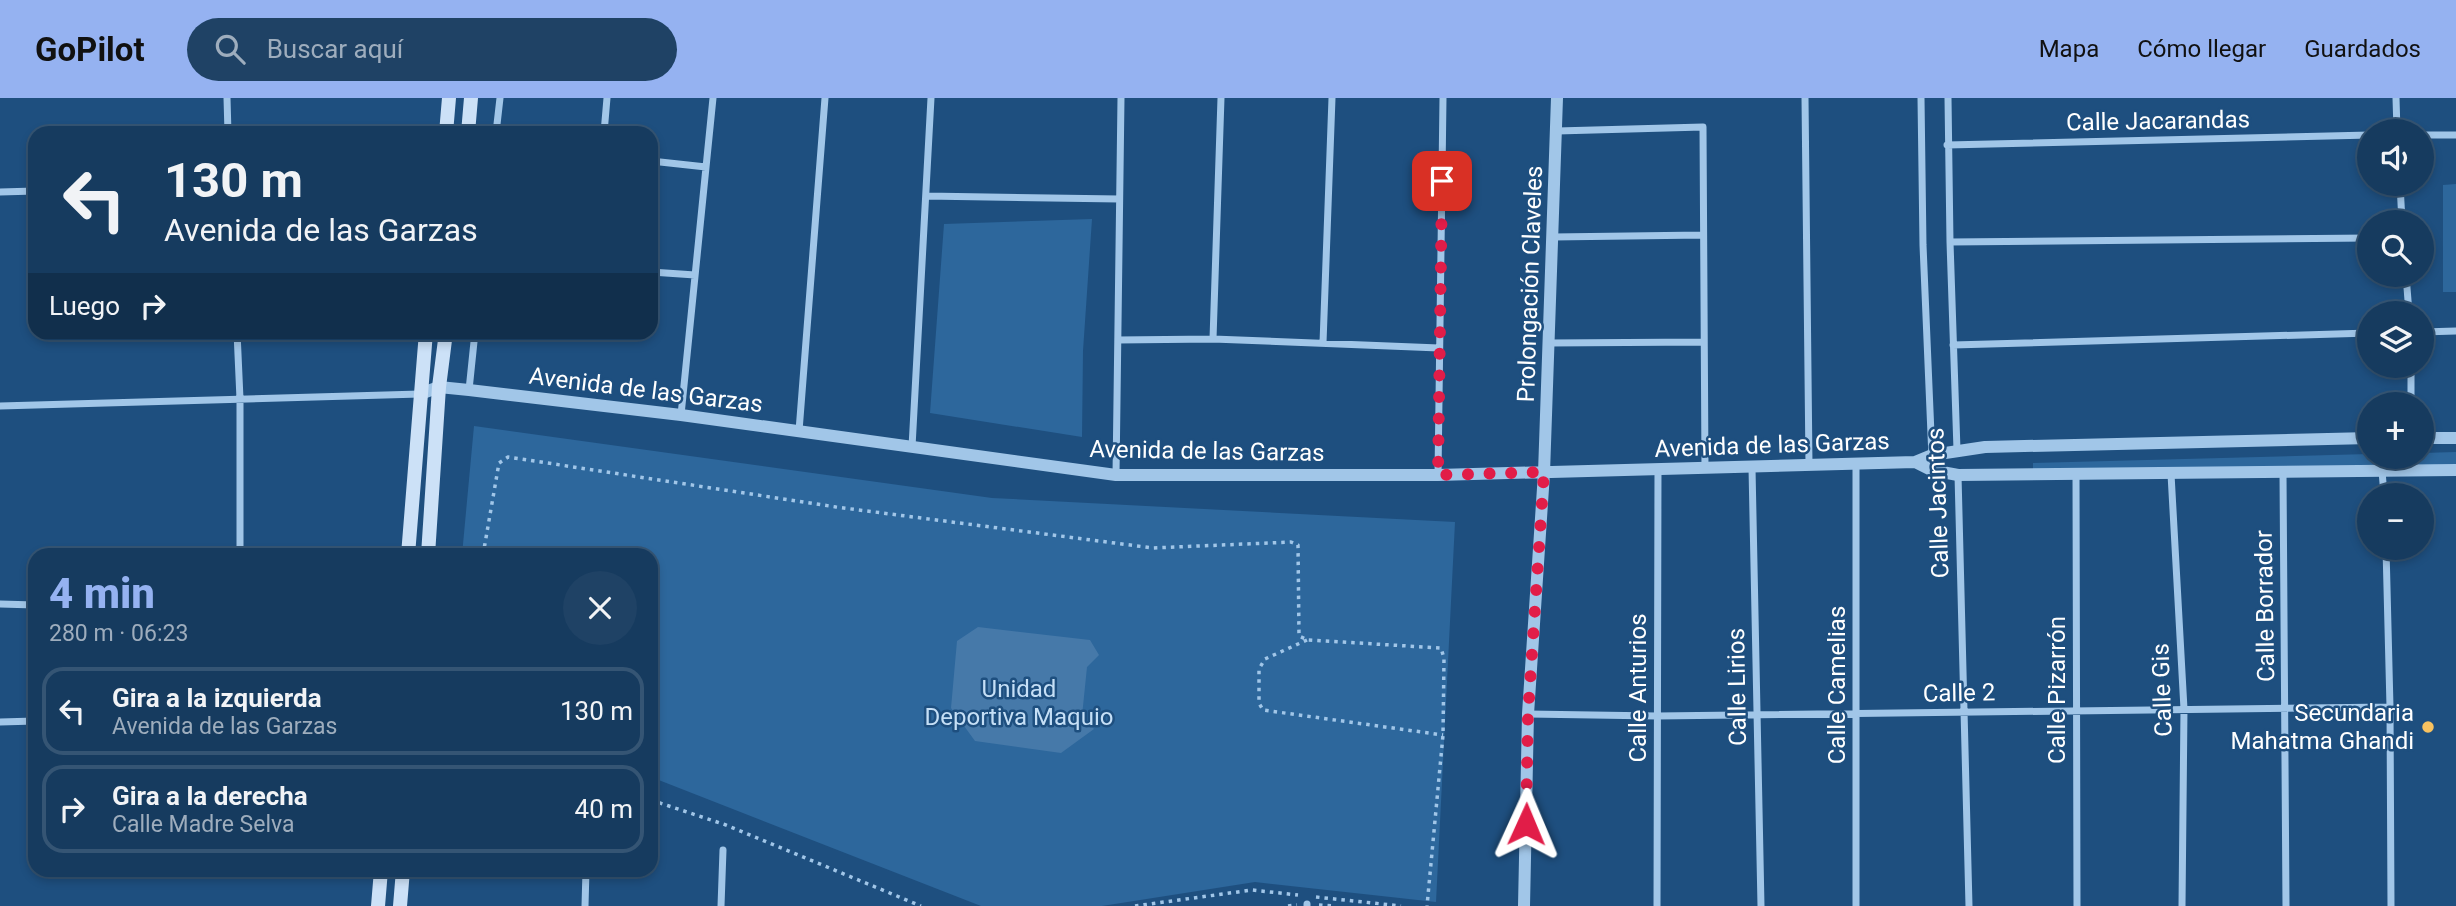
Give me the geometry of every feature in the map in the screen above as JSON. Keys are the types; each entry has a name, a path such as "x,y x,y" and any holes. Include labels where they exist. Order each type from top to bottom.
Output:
{"main road":[{"path":"447,126 449,98"},
{"path":"469,126 471,98"},
{"path":"409,548 425,340"},
{"path":"428,548 439,387 445,340"},
{"path":"378,906 380,877"},
{"path":"400,906 402,877"}],"street":[{"path":"227,98 228,126"},
{"path":"497,126 500,98"},
{"path":"605,126 607,98"},
{"path":"681,415 713,98"},
{"path":"799,431 825,98"},
{"path":"912,447 931,98"},
{"path":"1116,475 1121,98"},
{"path":"1213,339 1221,98"},
{"path":"1323,343 1332,98"},
{"path":"1438,475 1443,98"},
{"name":"Prolongación Claveles","path":"1524,906 1528,714 1544,472 1557,98"},
{"path":"1805,98 1809,465"},
{"name":"Calle Jacintos","path":"1921,98 1931,470"},
{"name":"Calle Jacintos","path":"1948,98 1947,145 1966,712 1969,906"},
{"path":"2396,98 2397,119"},
{"path":"1557,131 1703,127 1705,468"},
{"name":"Calle Jacarandas","path":"1947,145 2357,135"},
{"path":"2434,135 2456,135"},
{"path":"658,162 706,167"},
{"path":"0,192 28,191"},
{"path":"926,196 1119,199"},
{"path":"1553,237 1703,235"},
{"path":"1950,242 2357,239"},
{"path":"658,272 695,275"},
{"path":"2434,332 2456,331"},
{"path":"1953,345 2357,333"},
{"path":"1118,340 1213,339 1439,348"},
{"path":"237,340 240,548"},
{"path":"470,390 474,340"},
{"path":"1549,343 1704,342"},
{"name":"Avenida de las Garzas","path":"420,394 439,387 470,390 681,415 1116,475 1438,475 1752,468 1915,462 1932,455 1985,447 2357,438"},
{"path":"0,406 420,394"},
{"path":"2434,439 2456,438"},
{"name":"Avenida de las Garzas","path":"1915,462 1931,470 1958,475 2456,470"},
{"name":"Calle Camelias","path":"1856,464 1856,906"},
{"name":"Calle Lirios","path":"1752,468 1761,906"},
{"name":"Calle Anturios","path":"1657,906 1658,470"},
{"path":"2382,471 2383,483"},
{"name":"Calle Pizarrón","path":"2076,473 2077,906"},
{"name":"Calle Borrador","path":"2283,473 2286,906"},
{"name":"Calle Gis","path":"2171,474 2184,709 2182,906"},
{"path":"2386,560 2391,906"},
{"path":"0,604 28,605"},
{"name":"Calle 2","path":"1528,714 1657,716 2390,707"},
{"path":"0,722 28,721"},
{"path":"721,906 723,850"},
{"path":"584,906 586,877"}],"path":[{"path":"484,548 499,463 508,457 836,507 1153,548 1291,542 1298,545 1298,636 1308,640 1441,648 1444,658 1443,735 1427,906"},
{"path":"1308,640 1265,659 1259,669 1259,704 1263,710 1443,735"},
{"path":"658,802 726,825 921,906"},
{"path":"1135,906 1252,890 1401,906"}],"green space":[{"path":"2456,184 2456,292 2443,292 2443,185"},
{"path":"1092,219 1083,351 1082,437 930,413 944,224"},
{"name":"Unidad Deportiva Maquio","path":"474,426 992,498 1455,522 1436,902 1255,882 1102,906 981,906 658,780 658,548 463,548"},
{"path":"2456,452 2456,465 2434,465 2434,453"},
{"path":"2357,454 2357,466 2033,470 2033,463"}],"building":[{"path":"978,627 1090,640 1099,655 1087,667 1082,716 1094,729 1061,753 975,741 951,708 957,641"}],"place":[{"name":"Secundaria Mahatma Ghandi","path":"2428,727"}],"route":[{"path":"1442,181 1438,475 1544,472 1528,714 1526,824"}]}
